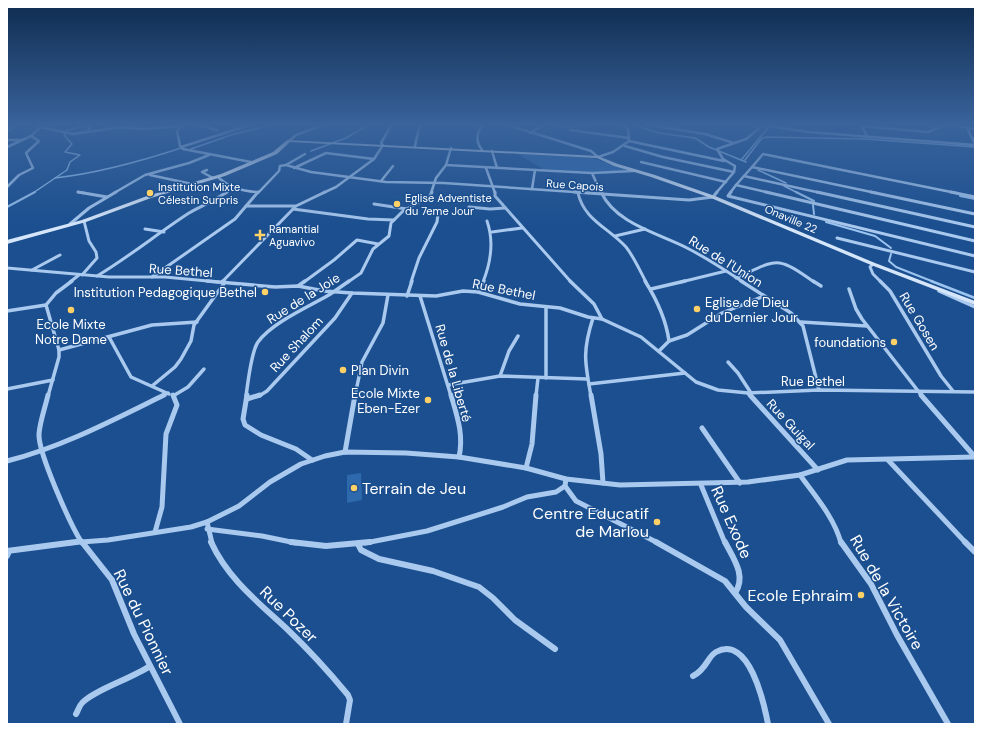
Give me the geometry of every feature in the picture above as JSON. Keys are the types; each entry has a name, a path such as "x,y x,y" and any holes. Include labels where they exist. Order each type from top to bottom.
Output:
{"street":[{"path":"7,187 21,173 34,168 29,158"},
{"path":"70,224 85,210 147,174 189,163 201,158"},
{"path":"228,158 251,162"},
{"path":"7,242 84,221 215,177 261,158"},
{"path":"152,277 184,253 228,224 246,206 268,178 279,171 280,166 286,165 298,158"},
{"path":"294,168 315,158"},
{"path":"367,158 374,159"},
{"path":"246,206 294,208 368,219 394,220 408,209 430,196 436,178 446,165 448,158"},
{"path":"494,158 497,168"},
{"name":"Onaville 22","path":"603,158 634,171 716,198 874,264 975,303"},
{"path":"668,158 734,172"},
{"path":"714,158 728,161"},
{"path":"716,198 734,172 735,166 722,158"},
{"path":"760,158 728,196 975,256"},
{"path":"783,158 975,197"},
{"path":"152,386 175,367 181,359 191,341 197,322 223,282 246,254 281,223 294,208 336,187 374,159"},
{"path":"641,162 726,182"},
{"name":"Rue Capois","path":"286,165 311,172 382,181 532,189 672,199 716,198 728,196"},
{"path":"446,165 592,173 634,171"},
{"path":"382,181 393,166"},
{"path":"752,167 975,214"},
{"path":"486,168 495,189 495,196 517,220 557,269 591,301 602,314 602,319"},
{"path":"207,170 202,172 215,177 233,188 257,192"},
{"path":"532,189 535,170"},
{"name":"Rue de l'Union","path":"592,173 599,184 601,194 609,206 618,213 645,229 688,247 795,316 801,322"},
{"path":"147,174 192,184"},
{"path":"744,176 975,227"},
{"path":"736,186 975,241"},
{"path":"97,276 124,260 190,213 211,203 233,188"},
{"path":"78,192 108,197"},
{"path":"578,193 578,197 589,215 627,248 651,290 668,326 669,341"},
{"path":"374,204 408,209"},
{"path":"468,207 490,209 505,208"},
{"path":"407,296 419,258 437,222 438,214"},
{"name":"Rue de la Joie","path":"312,460 302,451 254,432 245,425 244,419 251,365 257,343 266,334 302,309 333,292 361,272 378,244 389,236 391,232 391,223 394,220"},
{"path":"7,311 46,305 56,293 94,264 97,258 96,252 89,241 84,221"},
{"path":"478,292 487,271 491,253 492,232 487,221"},
{"path":"492,232 522,228"},
{"path":"145,229 164,232"},
{"path":"615,236 645,229"},
{"path":"838,238 975,272"},
{"path":"298,286 334,260 358,240 378,244"},
{"path":"32,270 60,255"},
{"path":"736,278 764,264 780,262 789,265 821,286"},
{"name":"Rue Gosen","path":"874,264 870,267 873,274 890,291 922,341 941,376 953,391"},
{"name":"Rue Bethel","path":"7,268 80,275 152,277 275,287 298,286 352,294 436,296 463,291 478,292 520,304 560,308 593,318 602,319 641,337 685,374 706,387 718,390 749,393 819,390 975,392"},
{"path":"651,290 726,271"},
{"path":"934,288 975,307"},
{"path":"849,289 856,309 867,326 918,391 975,457"},
{"name":"Rue Shalom","path":"247,399 257,397 267,391 335,318 352,294"},
{"path":"345,452 362,360 382,324 386,313 388,295"},
{"name":"Rue de la Liberté","path":"420,296 460,424 461,448 459,457"},
{"path":"659,351 669,341 687,336 722,313 764,296"},
{"name":"Rue du Pionnier","path":"46,305 59,350 59,357 41,420 39,435 41,451 62,501 82,541 112,580 134,634 180,724"},
{"path":"546,307 546,378"},
{"path":"593,318 586,348 587,379 601,454 603,483"},
{"path":"59,350 152,325 197,322"},
{"path":"819,390 807,339 801,322 867,326"},
{"path":"109,336 117,354 127,367 131,377 171,394 177,405 166,434 162,507 155,532"},
{"path":"500,376 509,351 518,336"},
{"name":"Rue Guigal","path":"728,362 738,373 749,393 818,470"},
{"path":"7,461 41,451 84,434 188,387 204,369"},
{"path":"589,384 685,374"},
{"path":"448,385 500,376 587,379"},
{"path":"526,468 532,444 538,378"},
{"path":"7,390 53,380"},
{"path":"702,428 740,483"},
{"path":"207,525 238,506 276,478 312,460 345,452 406,453 459,457 526,468 566,479 620,485 701,485 740,483 800,475 847,460 975,457"},
{"path":"888,460 975,552"},
{"name":"Rue de la Victoire","path":"800,475 838,531 842,545 858,564 871,584 897,635 948,724"},
{"path":"566,479 565,486 576,501 636,530 725,581 746,607 780,640 829,724"},
{"name":"Rue Exode","path":"701,485 719,531 739,568 740,586 735,593"},
{"path":"8,552 82,541 108,540 207,525 302,544 326,546 358,544 427,531 503,507 527,497 556,492 565,486"},
{"name":"Rue Pozer","path":"207,525 214,553 222,563 249,594 296,638 348,695 350,700 346,724"},
{"path":"358,544 361,550 373,558 412,565 465,580 478,586 491,595 516,620 555,648"},
{"path":"693,676 704,669 710,658 717,652 726,648 735,651 746,661 754,674 768,724"},
{"path":"76,714 82,702 136,675 150,666"}],"shaded area":[{"path":"525,158 592,158 629,171 596,172 543,169"},
{"name":"Terrain de Jeu","path":"361,473 362,500 347,503 347,475"}],"waterway":[{"path":"55,178 67,170 70,162 76,158"},
{"path":"55,178 88,173 148,158"},
{"path":"736,158 746,162"},
{"path":"758,170 786,183"},
{"path":"33,193 55,178"},
{"path":"784,186 814,201"},
{"path":"7,207 35,192"},
{"path":"960,196 975,199"},
{"path":"813,205 814,214"},
{"path":"826,222 875,236 891,248"},
{"path":"891,254 889,261 896,267 934,282"},
{"path":"931,281 975,298"}],"place":[{"name":"Institution Mixte Célestin Surpris","path":"150,193"},
{"name":"Eglise Adventiste du 7eme Jour","path":"397,204"},
{"name":"Ramantial Aguavivo","path":"260,235"},
{"name":"Institution Pedagogique Bethel","path":"265,292"},
{"name":"Eglise de Dieu du Dernier Jour","path":"697,309"},
{"name":"Ecole Mixte Notre Dame","path":"71,310"},
{"name":"foundations","path":"894,342"},
{"name":"Plan Divin","path":"343,370"},
{"name":"Ecole Mixte Eben-Ezer","path":"428,400"},
{"name":"Terrain de Jeu","path":"354,488"},
{"name":"Centre Educatif de Marlou","path":"657,522"},
{"name":"Ecole Ephraim","path":"861,595"}]}
